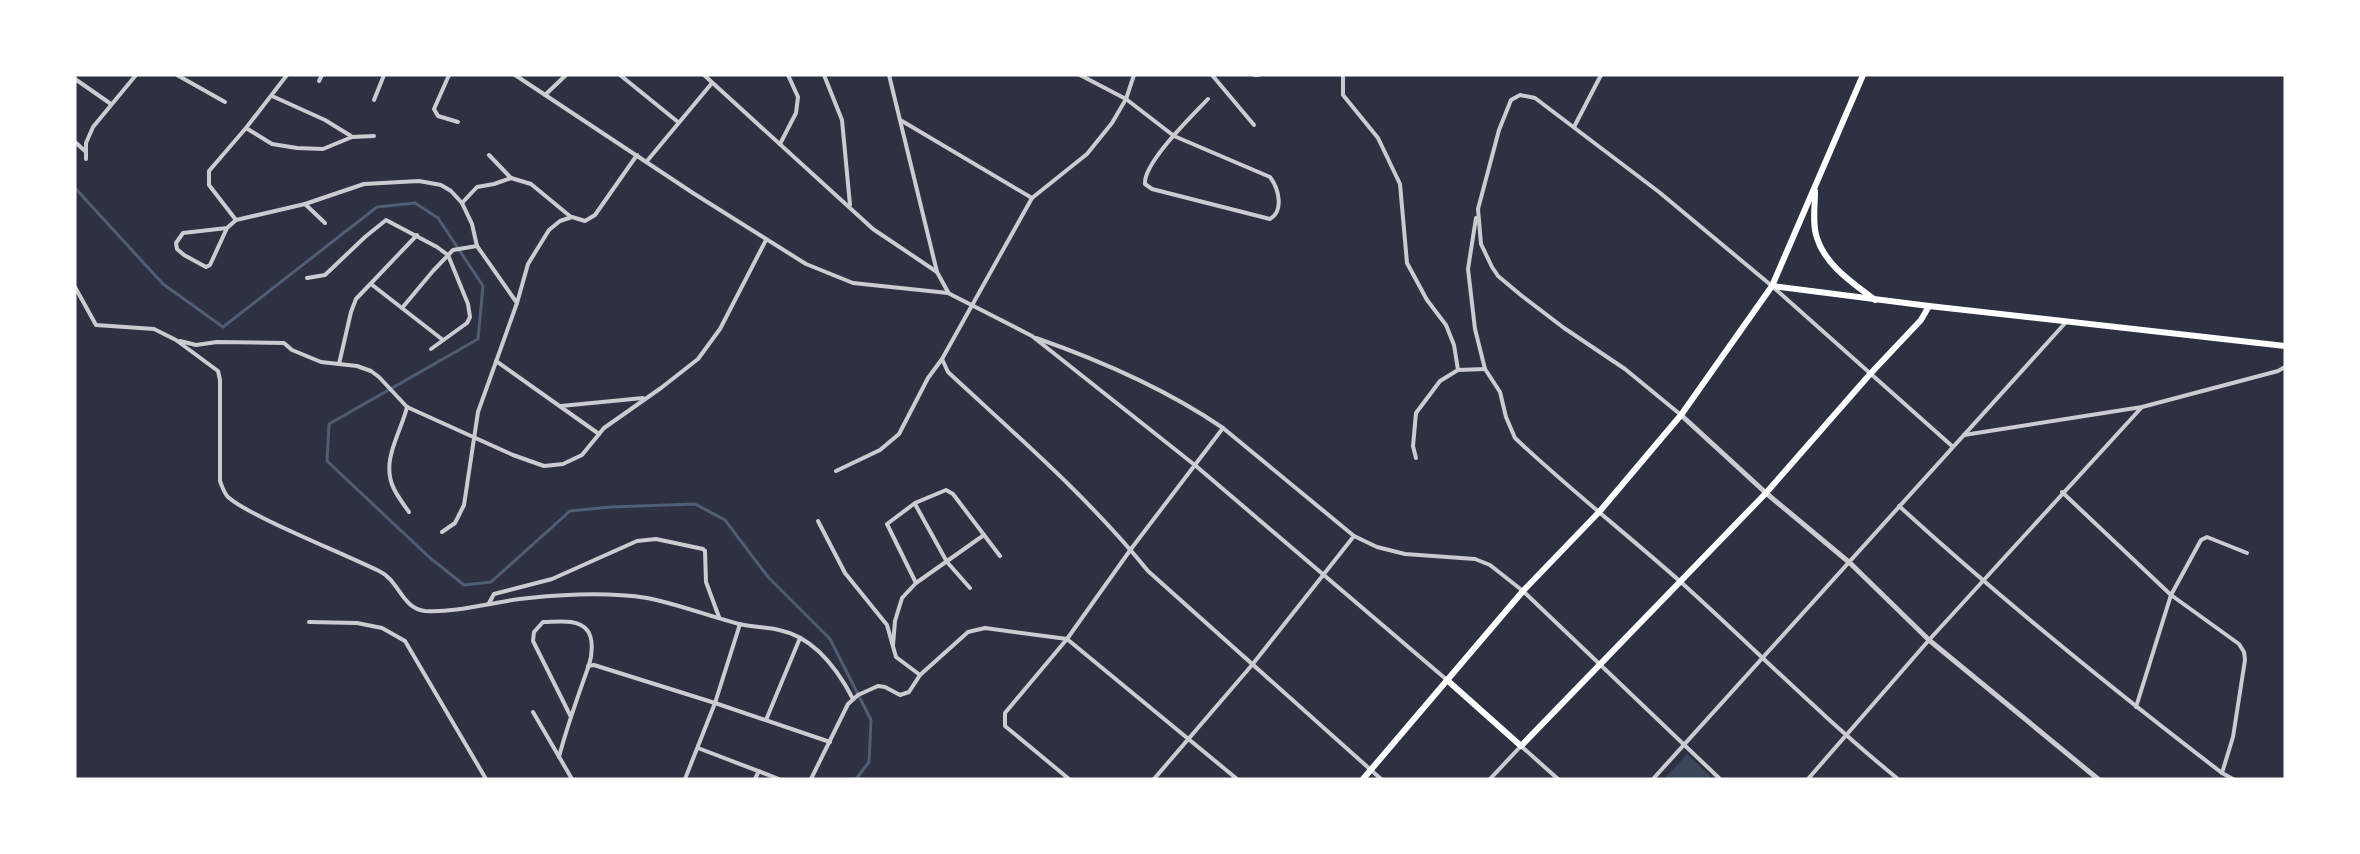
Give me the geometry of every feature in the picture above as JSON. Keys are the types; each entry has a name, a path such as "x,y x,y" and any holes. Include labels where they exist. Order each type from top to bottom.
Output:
{"main road":[{"path":"1363,779 1523,591 1600,511 1681,415 1772,286 1863,75"},
{"path":"1816,184 1814,223 1817,238 1840,273 1875,300"},
{"path":"1772,286 1875,300 2285,346"},
{"path":"1447,680 1521,746 1766,493 1871,373 1921,321 1929,306"}],"street":[{"path":"86,159 86,143 93,127 136,75"},
{"path":"177,75 225,102"},
{"path":"236,220 209,185 208,171 246,128 287,75"},
{"path":"319,81 322,75"},
{"path":"374,100 384,75"},
{"path":"448,75 434,109 438,116 458,123"},
{"path":"515,75 806,264 853,284 948,293 1032,336 1105,364 1201,412 1354,536 1377,547 1405,554 1475,559 1490,565 1523,591 1720,779"},
{"path":"545,95 566,75"},
{"path":"620,75 678,122"},
{"path":"704,75 873,229 937,272"},
{"path":"780,144 795,113 798,97 788,75"},
{"path":"824,75 842,120 850,206"},
{"path":"889,75 937,272 948,293"},
{"path":"1080,75 1126,99 1174,136 1270,177 1274,182 1280,208 1270,219 1152,189 1145,184 1144,177 1151,165 1174,136 1208,99"},
{"path":"836,471 866,458 899,434 928,378 942,359 1032,198 1087,154 1112,123 1126,99 1134,75"},
{"path":"1212,75 1254,125"},
{"path":"1343,75 1343,95 1378,138 1400,184 1407,263 1426,300 1446,325 1454,345 1458,370"},
{"path":"1574,127 1600,75"},
{"path":"75,79 111,105"},
{"path":"646,161 712,83"},
{"path":"1898,779 1845,736 1764,657 1515,438 1506,417 1500,392 1485,369 1475,329 1468,269 1478,209 1499,130 1511,100 1520,95 1535,99 1659,192 1772,286 1952,446"},
{"path":"272,96 352,136"},
{"path":"902,121 1032,198"},
{"path":"246,128 272,144 297,148 323,149 352,136 374,136"},
{"path":"75,142 86,152"},
{"path":"489,155 511,178 531,184 572,217 585,221 595,215 637,155"},
{"path":"462,203 477,187 511,178"},
{"path":"226,228 183,233 176,243 177,249 206,267 210,265 226,228 236,220 305,204 364,184 419,182 441,185 451,191 462,203 472,224 477,246 517,303"},
{"path":"305,204 325,224"},
{"path":"1478,209 1481,244 1498,276 1564,328 1625,369 1681,415 1766,493 1850,563 1929,640 2098,779"},
{"path":"442,532 454,524 464,505 477,412 517,303 528,264 549,231 560,221 572,217"},
{"path":"307,278 325,275 364,237 386,220 417,235 448,255 468,304 470,317 457,332 431,349"},
{"path":"339,364 353,305 417,235"},
{"path":"75,287 96,325 148,328 176,340 196,345 217,342 281,342 330,365 357,366 371,371 386,383 407,407 474,438 544,465 563,464 582,455 604,428 698,359 720,329 766,240"},
{"path":"402,308 453,250 477,246"},
{"path":"370,284 442,340"},
{"path":"1653,779 2067,320"},
{"path":"1032,336 1196,466 1447,680"},
{"path":"176,340 218,371 220,481 226,495 236,503 390,577 414,608 445,610 572,595 621,596 656,600 740,624 781,630 800,638 813,647 840,674 854,699"},
{"path":"942,359 948,372 1066,481 1131,549 1148,571 1381,779"},
{"path":"496,361 599,435"},
{"path":"1963,435 2142,407 2278,371 2285,367"},
{"path":"1416,458 1413,446 1416,414 1440,381 1458,370 1485,369"},
{"path":"560,406 647,397"},
{"path":"407,407 390,456 389,471 393,487 409,512"},
{"path":"1808,779 1929,640 2142,407"},
{"path":"1069,779 1005,726 1005,713 1067,639 1131,549 1223,428"},
{"path":"916,583 887,524 915,503 946,490 953,494 1000,556"},
{"path":"2062,492 2171,595 2239,644 2244,652 2245,660 2233,737 2222,773"},
{"path":"915,503 947,562 970,588"},
{"path":"1899,506 1983,582 2136,707 2233,779"},
{"path":"818,521 845,573 886,625 896,657 920,675"},
{"path":"892,647 895,621 902,598 916,583 984,535"},
{"path":"1154,779 1252,665 1354,536"},
{"path":"2136,707 2171,595 2204,538 2247,553"},
{"path":"489,603 494,594 552,579 637,541 656,539 705,551 706,582 719,618"},
{"path":"309,622 357,623 382,627 405,641 486,779"},
{"path":"559,757 570,715 588,666 592,643 588,631 576,622 543,622 534,632 533,641 570,715"},
{"path":"685,779 714,703 740,624"},
{"path":"811,779 848,704 878,686 900,695 909,693 920,675 969,632 985,628 1067,639 1237,779"},
{"path":"766,720 800,638"},
{"path":"588,666 594,664 830,742"},
{"path":"533,712 572,779"},
{"path":"1490,779 1521,746 1558,779"},
{"path":"698,748 779,779"},
{"path":"755,779 759,771"}],"shaded area":[{"path":"1687,754 1713,779 1664,779"}],"waterway":[{"path":"75,188 163,284 223,327 377,207 415,203 438,218 483,286 478,339 329,424 327,461 429,557 464,585 491,582 570,511 695,504 725,520 768,577 830,639 871,720 869,762 856,779"}]}
